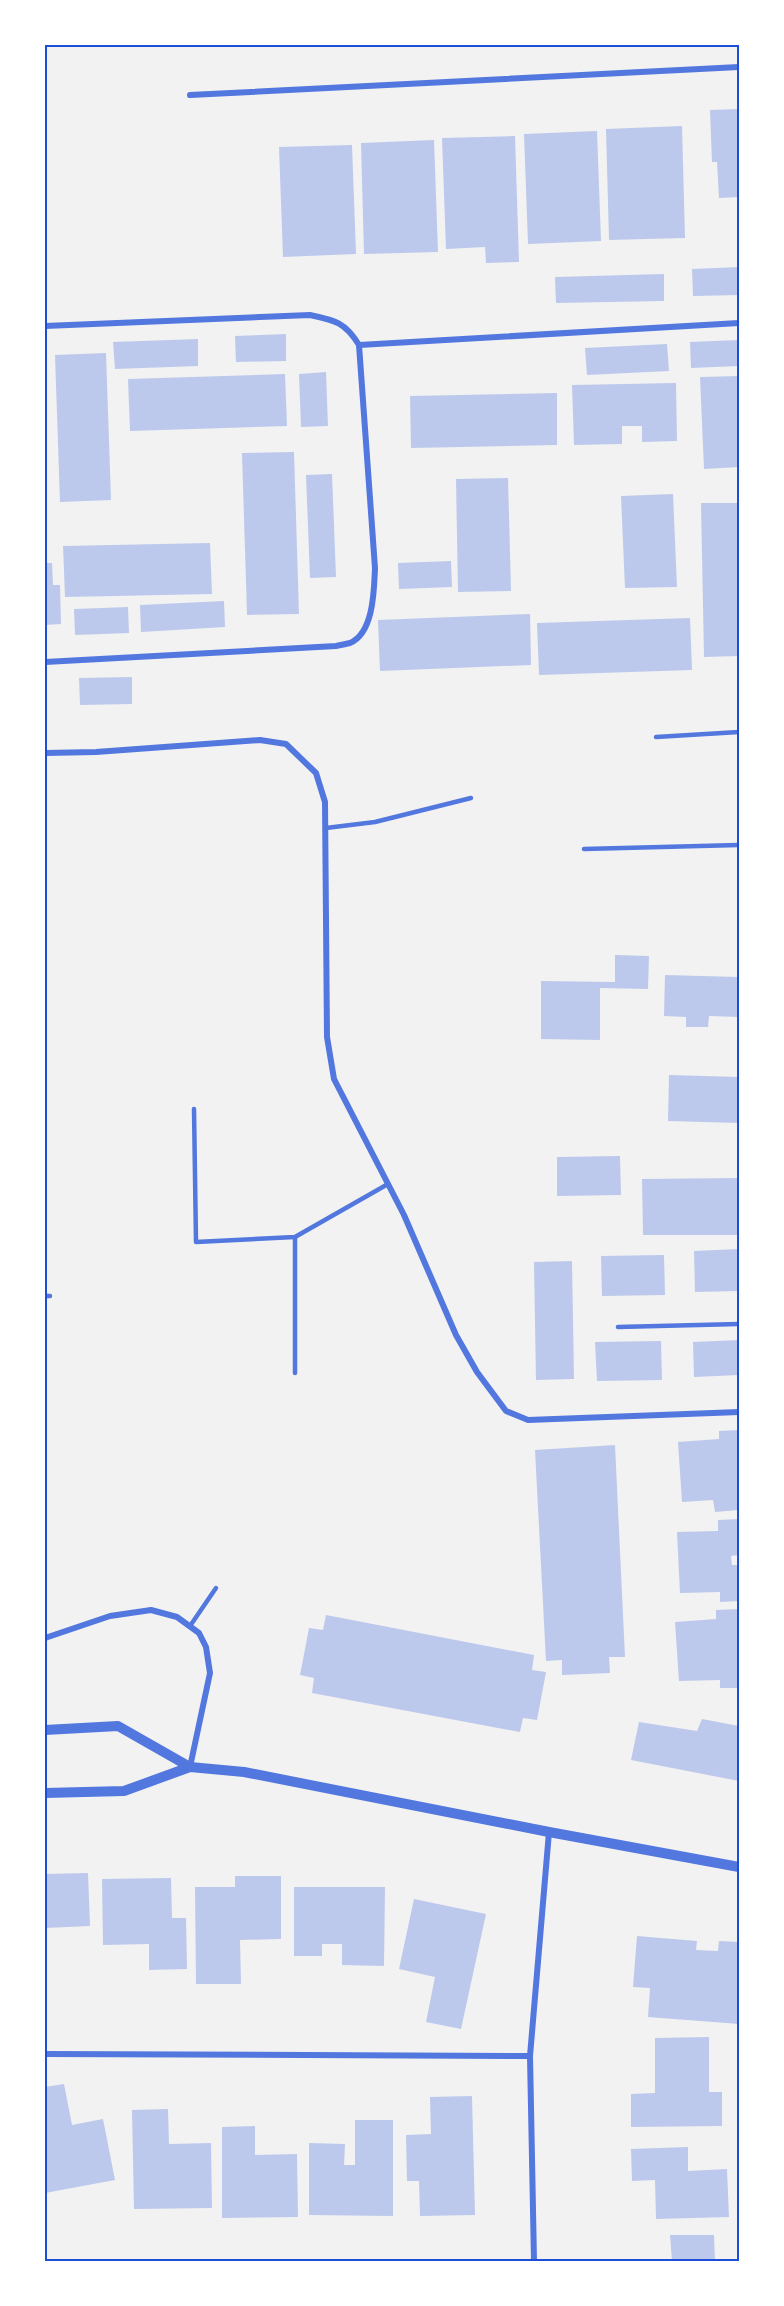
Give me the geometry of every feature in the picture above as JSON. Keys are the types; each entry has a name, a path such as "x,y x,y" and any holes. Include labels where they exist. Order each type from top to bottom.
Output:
{"street":[{"path":"190,95 739,67"},
{"path":"45,326 310,315 334,320 353,334 359,345 375,568 373,597 366,628 353,642 336,646 45,662"},
{"path":"359,345 739,323"},
{"path":"45,753 96,752 260,740 286,744 316,772 325,802 327,1037 334,1078 388,1184 456,1335 477,1372 506,1411 528,1420 739,1412"},
{"path":"45,1638 110,1616 151,1610 177,1617 199,1634 206,1647 210,1673 190,1767"},
{"path":"45,1730 118,1726 190,1767 244,1772 739,1867"},
{"path":"45,1793 124,1791 190,1767"},
{"path":"534,2261 530,2056 549,1832"},
{"path":"45,2054 530,2056"}],"lane":[{"path":"656,737 739,732"},
{"path":"326,828 375,822 471,798"},
{"path":"584,849 739,845"},
{"path":"194,1109 196,1242 296,1237 388,1184"},
{"path":"295,1373 296,1237"},
{"path":"618,1327 739,1324"},
{"path":"190,1626 216,1588"}],"building":[{"path":"739,109 739,197 719,198 717,162 712,162 710,110"},
{"path":"682,126 685,238 609,240 606,129"},
{"path":"597,131 601,241 528,244 524,134"},
{"path":"515,136 519,262 486,263 485,247 446,249 442,138"},
{"path":"434,140 438,252 364,254 361,143"},
{"path":"352,145 356,254 283,257 279,147"},
{"path":"739,267 739,295 693,296 692,269"},
{"path":"664,274 664,301 556,303 555,277"},
{"path":"286,334 286,361 236,362 235,336"},
{"path":"198,339 198,366 115,369 113,342"},
{"path":"739,340 739,366 691,368 690,342"},
{"path":"667,344 669,371 587,375 585,348"},
{"path":"106,353 111,500 60,502 55,355"},
{"path":"326,372 328,426 301,427 299,374"},
{"path":"285,374 287,426 130,431 128,379"},
{"path":"739,376 739,467 704,469 700,377"},
{"path":"676,383 677,441 642,442 642,426 622,426 622,444 574,445 572,385"},
{"path":"557,393 557,445 411,448 410,396"},
{"path":"294,452 299,614 247,615 242,453"},
{"path":"332,474 336,577 310,578 306,475"},
{"path":"508,478 511,591 458,592 456,479"},
{"path":"673,494 677,587 625,588 621,496"},
{"path":"701,503 739,503 739,656 704,657"},
{"path":"210,543 212,594 65,597 63,546"},
{"path":"451,561 452,587 399,589 398,563"},
{"path":"45,563 52,563 53,585 60,585 61,624 45,625"},
{"path":"224,601 225,627 141,632 140,605"},
{"path":"128,607 129,633 75,635 74,609"},
{"path":"530,614 531,665 380,671 378,620"},
{"path":"690,618 692,670 539,675 537,623"},
{"path":"132,677 132,704 80,705 79,678"},
{"path":"615,955 649,956 648,989 600,988 600,1040 541,1039 541,981 615,982"},
{"path":"665,975 739,977 739,1017 709,1016 708,1027 686,1027 686,1017 664,1016"},
{"path":"669,1075 739,1077 739,1123 668,1121"},
{"path":"620,1156 621,1195 557,1196 557,1157"},
{"path":"739,1178 739,1235 643,1235 642,1179"},
{"path":"739,1249 739,1291 695,1292 694,1251"},
{"path":"664,1255 665,1295 602,1296 601,1256"},
{"path":"572,1261 574,1379 536,1380 534,1262"},
{"path":"739,1340 739,1375 694,1377 693,1342"},
{"path":"661,1341 662,1380 597,1381 595,1342"},
{"path":"739,1430 739,1510 715,1512 713,1500 682,1502 678,1442 719,1439 719,1431"},
{"path":"615,1445 625,1657 609,1657 610,1673 562,1675 562,1660 546,1661 535,1450"},
{"path":"739,1519 739,1555 731,1556 732,1565 739,1565 739,1601 720,1602 720,1592 680,1593 677,1532 718,1531 718,1520"},
{"path":"739,1609 739,1688 720,1688 720,1680 679,1681 675,1622 716,1619 716,1610"},
{"path":"326,1615 534,1655 532,1670 546,1672 537,1720 523,1718 520,1732 312,1693 314,1678 300,1675 309,1628 323,1630"},
{"path":"702,1719 739,1726 739,1781 631,1760 639,1722 697,1731"},
{"path":"88,1873 90,1926 45,1928 45,1874"},
{"path":"235,1876 281,1876 281,1939 240,1940 241,1984 196,1984 195,1887 235,1887"},
{"path":"171,1878 172,1918 186,1918 187,1969 149,1970 149,1944 103,1945 102,1879"},
{"path":"294,1887 385,1887 384,1966 342,1965 342,1944 322,1944 322,1956 294,1956"},
{"path":"414,1899 486,1914 461,2029 426,2022 435,1977 399,1969"},
{"path":"637,1936 697,1941 696,1950 718,1951 719,1941 739,1942 739,2024 648,2017 650,1988 633,1987"},
{"path":"709,2037 709,2092 722,2092 722,2126 631,2127 631,2094 655,2093 655,2038"},
{"path":"64,2084 72,2125 103,2119 115,2180 45,2193 45,2087"},
{"path":"472,2096 475,2215 420,2216 419,2181 407,2181 406,2135 431,2134 430,2097"},
{"path":"168,2109 169,2144 211,2143 212,2208 134,2209 132,2110"},
{"path":"355,2120 393,2120 393,2216 309,2215 309,2143 345,2144 344,2165 355,2165"},
{"path":"255,2126 255,2155 297,2154 298,2217 222,2218 222,2127"},
{"path":"688,2147 688,2171 727,2169 729,2217 656,2219 655,2180 632,2181 631,2149"},
{"path":"670,2235 714,2235 715,2261 672,2261"}]}
